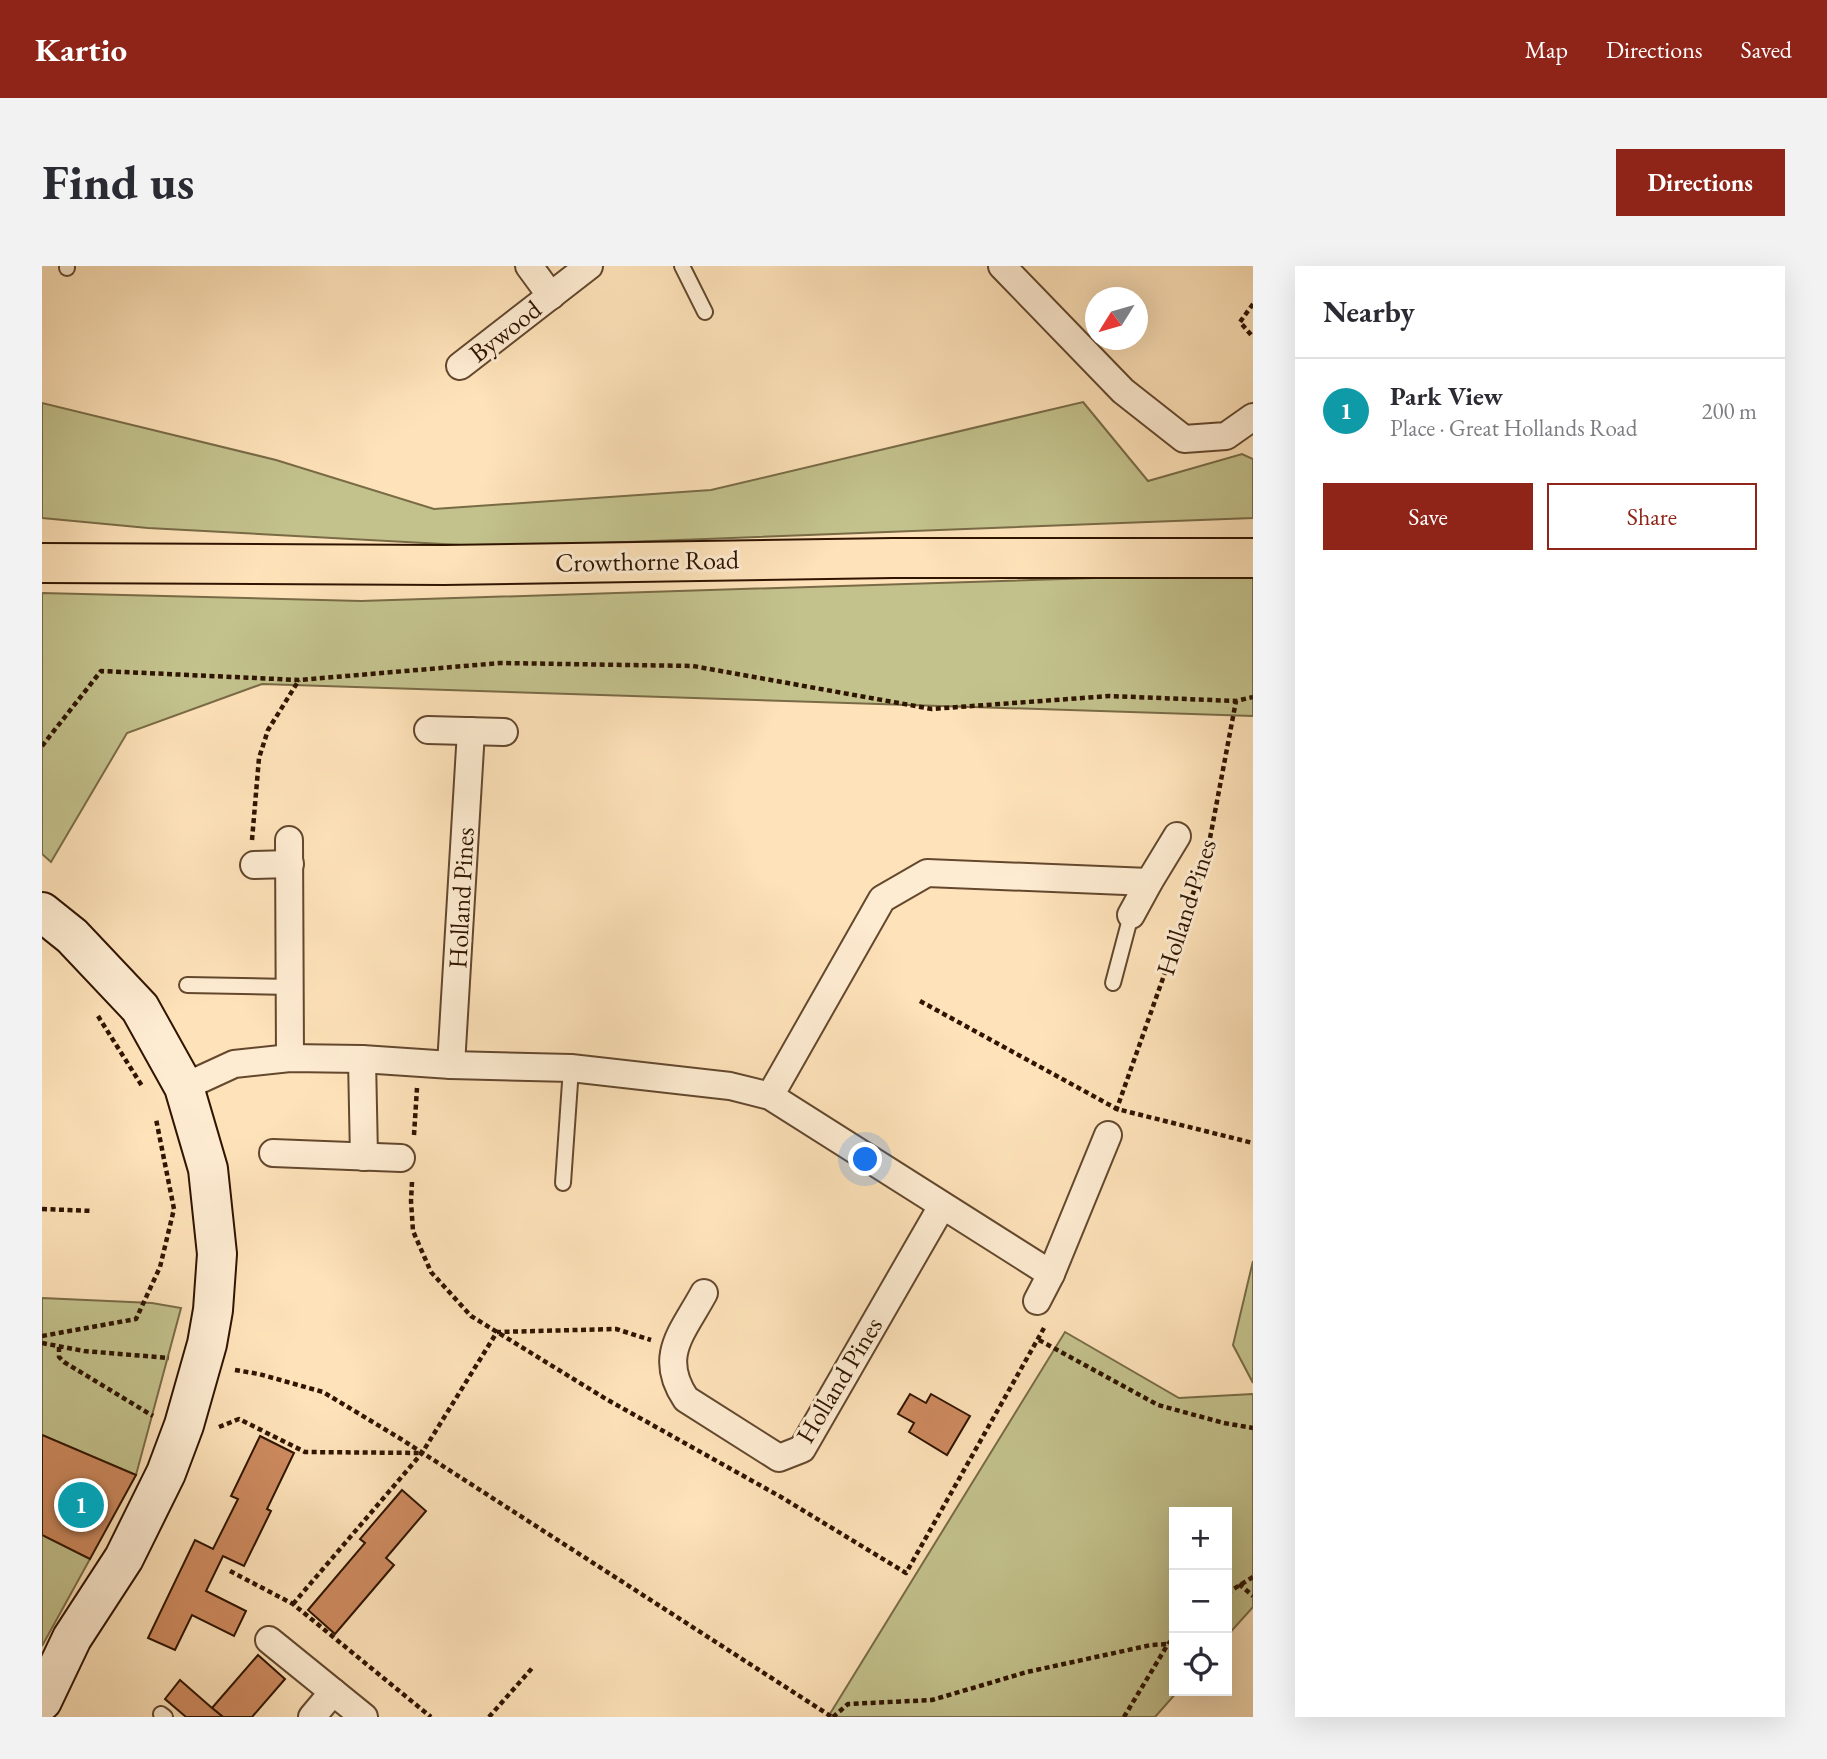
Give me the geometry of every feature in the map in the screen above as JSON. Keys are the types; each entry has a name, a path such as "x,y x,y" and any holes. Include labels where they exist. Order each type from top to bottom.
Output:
{"main road":[{"name":"Crowthorne Road","path":"42,563 444,565 893,558 1253,558"}],"street":[{"name":"Bywood","path":"529,266 551,296"},
{"name":"Bywood","path":"460,366 589,266"},
{"path":"1012,269 1053,317 1124,391 1184,439 1226,436 1253,417"},
{"path":"428,730 504,732"},
{"name":"Holland Pines","path":"451,1065 471,731"},
{"name":"Holland Pines","path":"1131,915 1177,836"},
{"path":"254,865 290,852 290,1058"},
{"name":"Holland Pines","path":"770,1096 882,899 927,873 1149,881"},
{"path":"42,912 72,936 140,1008 184,1087 208,1169 216,1254 213,1310 207,1344 184,1426 166,1473 124,1558 72,1639 42,1700"},
{"path":"184,1087 234,1064 290,1058 571,1068 730,1086 770,1096 1051,1274"},
{"path":"362,1059 364,1157"},
{"path":"1042,1310 1051,1274 1108,1135"},
{"path":"273,1153 409,1159"},
{"name":"Holland Pines","path":"674,1347 672,1363 675,1377 686,1399 779,1458 802,1448 942,1206"},
{"path":"674,1347 704,1293"},
{"path":"270,1640 364,1717"},
{"path":"312,1717 333,1692"}],"lane":[{"path":"682,266 705,312"},
{"path":"1113,983 1131,915"},
{"path":"187,985 290,987"},
{"path":"563,1183 571,1068"}],"path":[{"path":"1253,304 1240,322 1253,337"},
{"path":"42,746 102,671 299,680 500,663 692,666 932,709 1109,696 1236,701 1253,697"},
{"path":"254,865 252,845 259,758 268,730 299,680"},
{"name":"Holland Pines","path":"1108,1135 1207,854 1236,701"},
{"path":"920,1001 1117,1109 1253,1143"},
{"path":"95,1011 145,1092"},
{"path":"419,1063 409,1159 413,1231 431,1272 471,1316 606,1399 780,1497 906,1573 1038,1340 1042,1310"},
{"path":"42,1336 136,1319 160,1267 174,1209 155,1116"},
{"path":"42,1209 93,1211"},
{"path":"497,1332 616,1329 674,1347"},
{"path":"293,1604 422,1453 497,1332"},
{"path":"1038,1340 1158,1405 1253,1428"},
{"path":"42,1343 84,1351 176,1359"},
{"path":"59,1346 59,1357 64,1362 157,1418"},
{"path":"230,1369 259,1374 323,1392 832,1717 848,1704 932,1700 1027,1672 1151,1645 1168,1644"},
{"path":"209,1430 239,1419 305,1452 422,1453"},
{"path":"230,1571 293,1604 431,1717"},
{"path":"1232,1589 1253,1577"},
{"path":"1239,1584 1253,1596"},
{"path":"1124,1717 1168,1644"},
{"path":"489,1717 534,1666"}],"shaded area":[{"path":"1083,402 1148,481 1242,454 1253,459 1253,518 498,547 148,528 42,518 42,403 276,460 434,509 711,490"},
{"path":"1253,573 1253,716 262,684 127,733 51,862 42,854 42,593 361,601"},
{"path":"1253,1261 1253,1383 1233,1345"},
{"path":"42,1298 152,1303 181,1308 136,1475 42,1435"},
{"path":"1065,1332 1179,1398 1253,1394 1253,1607 1232,1630 1232,1507 1169,1507 1169,1696 1174,1696 1155,1717 828,1717"},
{"path":"42,1535 90,1559 42,1646"}],"building":[{"path":"910,1394 926,1403 931,1394 970,1416 947,1455 909,1432 914,1423 898,1414"},
{"path":"42,1435 136,1475 90,1559 42,1535"},
{"path":"260,1436 294,1453 267,1509 271,1511 244,1566 223,1556 206,1591 246,1611 234,1636 192,1615 175,1650 148,1638 195,1540 213,1549 238,1499 231,1496"},
{"path":"402,1490 426,1511 386,1558 394,1565 335,1634 308,1610 365,1543 360,1539"},
{"path":"258,1655 285,1679 252,1717 223,1717 212,1708"},
{"path":"180,1680 223,1717 186,1717 165,1699"}],"place":[{"name":"Park View","path":"81,1505"}]}
